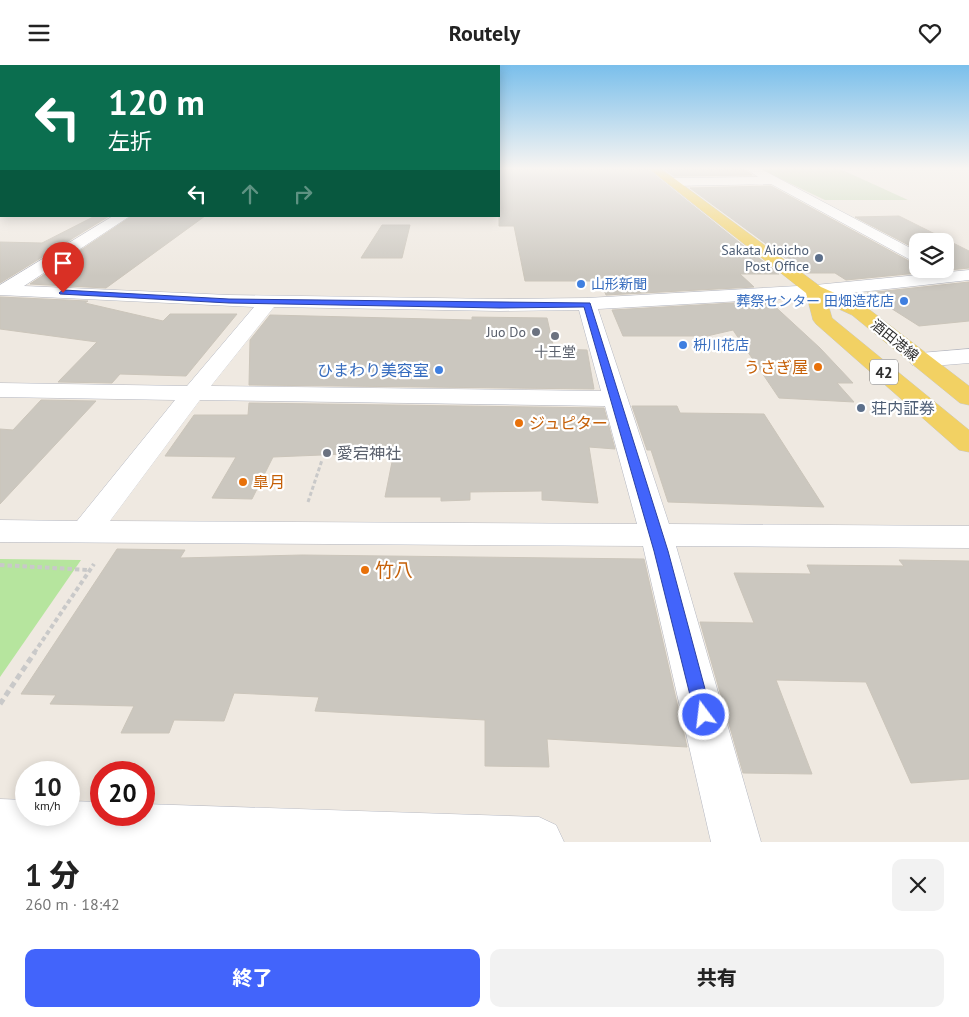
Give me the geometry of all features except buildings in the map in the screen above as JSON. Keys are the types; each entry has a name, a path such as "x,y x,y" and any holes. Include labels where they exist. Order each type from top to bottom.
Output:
{"main road":[{"name":"酒田港線","path":"701,204 815,291 859,311 969,398"},
{"name":"酒田港線","path":"815,291 823,320 969,444"}],"street":[{"path":"818,204 909,254"},
{"path":"2,290 121,217"},
{"path":"954,273 969,275"},
{"path":"2,290 229,301 500,305 587,304 815,291 909,277"},
{"path":"100,532 194,393 269,301"},
{"path":"587,304 656,535 736,842"},
{"path":"920,360 969,356"},
{"path":"0,390 615,399"},
{"path":"0,531 969,537"},
{"path":"0,823 539,842"}],"path":[{"path":"306,508 322,460"},
{"path":"0,704 89,570 100,532"},
{"path":"0,565 89,570"}],"green space":[{"path":"0,559 81,560 0,677"}],"place":[{"name":"Sakata Aioicho Post Office","path":"819,258"},
{"name":"山形新聞","path":"581,284"},
{"name":"葬祭センター 田畑造花店","path":"904,301"},
{"name":"Juo Do","path":"536,332"},
{"name":"十王堂","path":"555,336"},
{"name":"枡川花店","path":"683,345"},
{"name":"うさぎ屋","path":"818,367"},
{"name":"ひまわり美容室","path":"439,370"},
{"name":"荘内証券","path":"861,408"},
{"name":"ジュピター","path":"519,423"},
{"name":"愛宕神社","path":"327,453"},
{"name":"皐月","path":"243,482"},
{"name":"竹八","path":"365,570"}],"route":[{"path":"63,293 229,301 500,305 587,304 650,512 704,715"}]}
